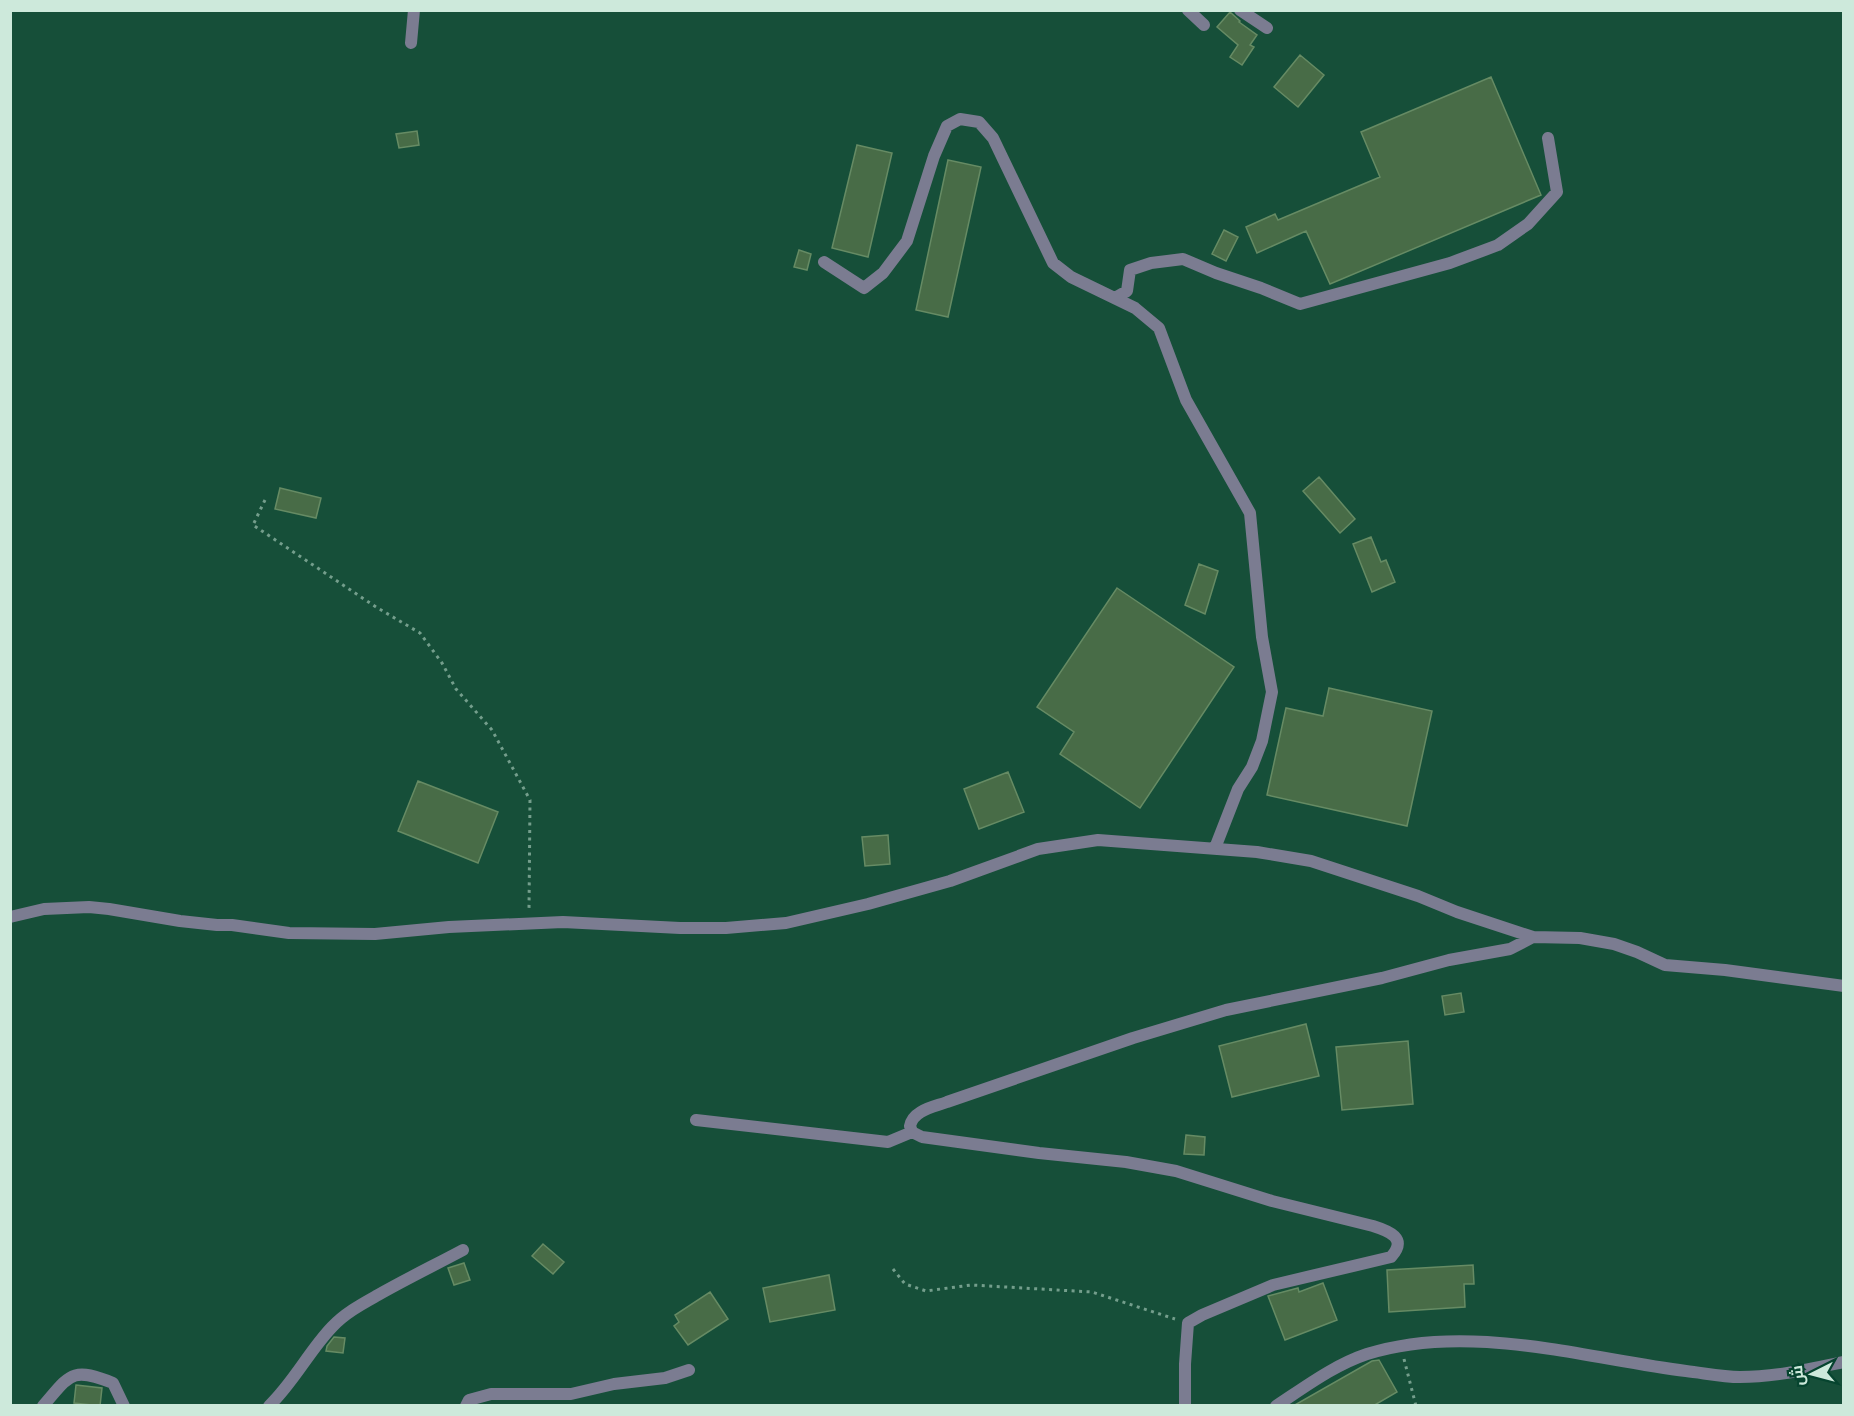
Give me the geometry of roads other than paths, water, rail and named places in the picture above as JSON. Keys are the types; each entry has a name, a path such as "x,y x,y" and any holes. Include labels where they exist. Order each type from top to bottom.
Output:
{"street":[{"path":"411,43 414,10"},
{"path":"1188,10 1204,25"},
{"path":"1240,10 1267,28"},
{"path":"824,262 864,288 884,273 907,241 934,156 947,126 960,119 979,122 993,138 1053,263 1071,277 1135,308 1159,328 1186,400 1250,513 1262,637 1272,692 1262,741 1252,767 1238,789 1215,848"},
{"path":"1115,298 1126,291 1130,270 1151,263 1183,260 1300,304 1450,263 1498,245 1528,224 1557,192 1548,138"},
{"path":"10,917 44,909 88,907 180,921 289,933 375,934 449,927 573,922 680,928 726,928 786,922 868,904 950,881 1038,849 1098,840 1257,852 1311,861 1533,937 1580,938 1614,944 1665,964 1844,986"},
{"path":"1185,1406 1185,1355 1188,1323 1273,1285 1387,1259 1394,1254 1397,1240 1392,1234 1373,1226 1272,1202 1176,1171 1126,1162 1039,1154 922,1137 912,1132 911,1121 925,1110 1133,1038 1226,1010 1382,978 1449,960 1510,949 1533,937"},
{"path":"696,1120 888,1142 912,1132"},
{"path":"269,1406 284,1392 333,1325 351,1311 396,1285 463,1250"},
{"path":"1276,1406 1338,1367 1365,1355 1401,1346 1448,1342 1483,1342 1533,1347 1658,1368 1740,1377 1772,1375 1844,1362"},
{"path":"466,1406 469,1400 491,1394 571,1394 614,1384 665,1378 689,1370"},
{"path":"42,1406 74,1374 92,1374 113,1383 124,1406"}]}
